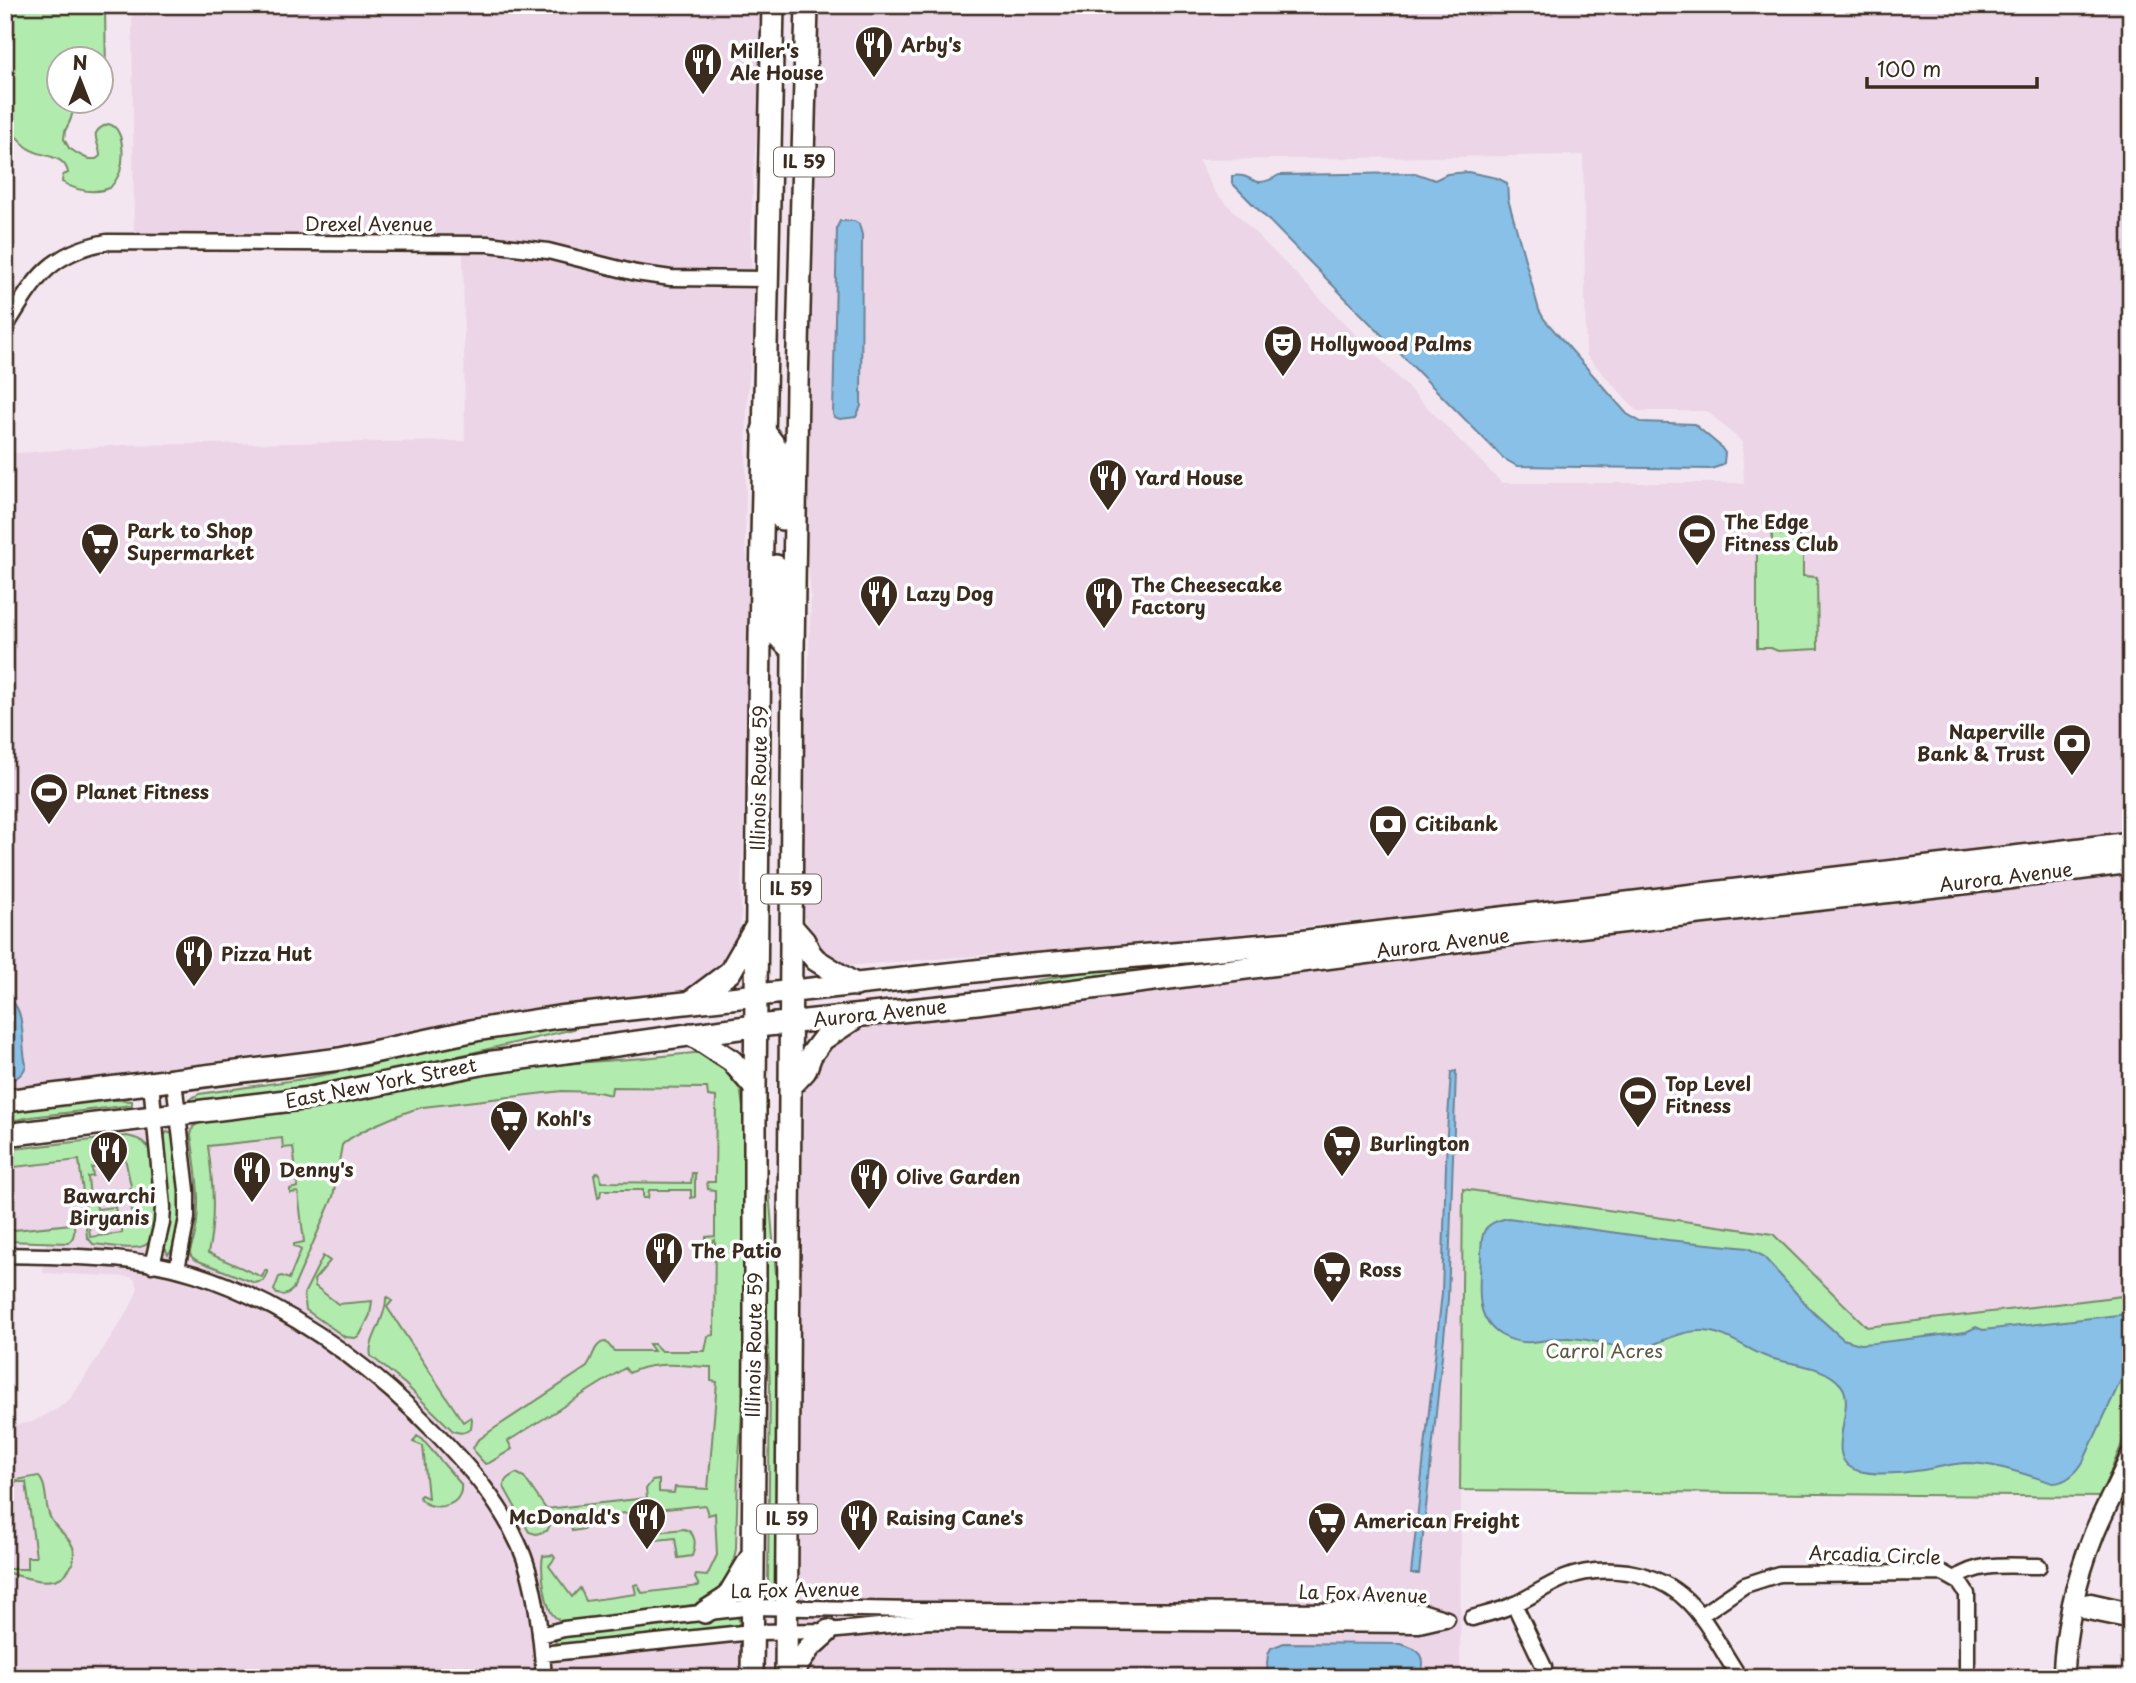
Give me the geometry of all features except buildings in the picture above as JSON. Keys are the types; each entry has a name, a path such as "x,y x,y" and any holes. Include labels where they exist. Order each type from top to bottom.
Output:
{"main road":[{"name":"Illinois Route 59","path":"751,1678 755,1026 763,430 773,5"},
{"name":"Illinois Route 59","path":"788,1678 786,1607 793,652 807,5"},
{"name":"IL 59","path":"763,430 782,455 782,551 795,567"},
{"name":"IL 59","path":"762,556 776,566 776,634 793,652"},
{"name":"Aurora Avenue","path":"756,994 1020,966 1290,943 2131,843"},
{"name":"Aurora Avenue","path":"755,1026 977,1003 1471,939 2131,862"},
{"path":"691,1002 730,972 757,925"},
{"path":"791,926 816,960 856,985"},
{"name":"East New York Street","path":"5,1101 340,1059 514,1023 756,994"},
{"path":"791,1086 805,1071 811,1055 823,1039 857,1016"},
{"name":"East New York Street","path":"5,1135 310,1098 486,1063 755,1026"},
{"path":"691,1034 732,1061 755,1088"},
{"path":"705,1612 727,1598 752,1556"},
{"path":"788,1678 809,1648 828,1632"}],"street":[{"name":"Drexel Avenue","path":"5,328 34,282 53,263 88,246 107,242 488,244 548,251 636,273 670,278 766,279"},
{"path":"174,1081 187,1190 187,1218 177,1269"},
{"path":"151,1083 163,1207 152,1265"},
{"path":"5,1255 81,1258 177,1269 260,1300 300,1322 349,1356 424,1421 482,1483 504,1515 522,1553 532,1591 544,1678"},
{"path":"2063,1678 2068,1627 2082,1570 2094,1535 2131,1455"},
{"path":"1955,1579 1967,1570 1982,1566 2039,1566"},
{"path":"1472,1618 1514,1604 1567,1577 1584,1572 1615,1570 1647,1576 1684,1597 1701,1615 1739,1678"},
{"name":"Arcadia Circle","path":"1701,1615 1745,1585 1779,1574 1942,1573 1955,1579 1963,1588 1967,1601 1967,1678"},
{"path":"2074,1604 2091,1601 2131,1610"},
{"path":"1514,1604 1544,1667 1544,1678"},
{"path":"2074,1604 2088,1612 2131,1621"},
{"name":"La Fox Avenue","path":"540,1635 564,1629 752,1607 1421,1611 1447,1619 1419,1625 930,1621 828,1632 752,1632 542,1654"}],"shaded area":[{"path":"132,5 764,5 753,176 751,256 755,308 747,403 745,540 751,595 748,766 741,921 739,943 733,956 697,987 654,996 498,1017 395,1038 206,1062 127,1077 5,1091 5,454 123,445 465,441 463,243 134,237"},
{"path":"815,5 2131,5 2131,837 1189,939 843,966 832,964 809,941 801,891 811,595 806,539","holes":["1583,155 1586,355 1637,411 1707,411 1742,442 1744,483 1502,483 1215,192 1198,160"]},
{"path":"2131,869 2131,1295 1867,1327 1773,1234 1463,1189 1460,1678 798,1678 804,1070 848,1025 1397,960 1465,946"},
{"path":"704,1052 742,1099 744,1115 744,1384 736,1549 729,1582 743,1660 742,1678 5,1678 5,1427 32,1422 57,1409 72,1397 129,1309 138,1287 131,1277 43,1273 46,1241 5,1241 5,1150 127,1136 382,1095 522,1067"}],"green space":[{"path":"5,5 105,5 106,46 46,46 46,116 72,116 64,139 69,148 88,159 100,156 97,131 108,124 114,126 120,137 122,152 118,176 110,188 86,191 62,182 63,175 68,173 62,162 28,148 5,123"},
{"path":"1777,530 1780,535 1786,532 1789,537 1798,532 1800,543 1803,544 1803,576 1817,577 1818,649 1778,651 1757,648 1757,543 1772,543 1772,533"},
{"path":"1219,959 1034,985 1034,981 1140,962"},
{"path":"574,1025 574,1029 364,1078 190,1103 190,1099 199,1094 303,1079 444,1047"},
{"path":"704,1052 713,1054 740,1086 744,1115 744,1384 736,1549 729,1582 708,1603 563,1622 553,1616 548,1605 543,1556 553,1555 555,1558 549,1566 572,1597 580,1588 586,1601 636,1594 634,1585 638,1584 642,1593 699,1586 696,1575 707,1576 717,1555 715,1513 708,1515 705,1505 586,1517 583,1520 584,1529 572,1531 570,1516 565,1516 553,1521 547,1531 536,1534 529,1532 504,1487 506,1480 516,1473 524,1477 546,1509 647,1498 646,1489 652,1481 659,1480 659,1492 674,1493 675,1487 708,1489 717,1382 711,1381 711,1367 659,1365 629,1373 625,1368 508,1441 512,1449 489,1463 485,1464 473,1448 477,1441 492,1430 587,1367 596,1348 602,1343 606,1342 614,1351 654,1351 649,1344 654,1344 661,1351 705,1351 708,1336 714,1335 715,1240 706,1246 706,1237 715,1236 715,1190 708,1189 707,1182 715,1182 716,1097 708,1096 707,1088 612,1087 611,1095 562,1091 423,1107 380,1123 342,1145 333,1197 293,1289 284,1295 277,1294 274,1290 279,1277 289,1279 301,1250 294,1244 304,1242 298,1192 290,1193 290,1189 298,1187 293,1147 283,1148 282,1138 208,1146 213,1200 208,1253 262,1277 267,1270 263,1281 255,1283 196,1260 190,1254 198,1216 191,1135 193,1127 201,1122 382,1095 522,1067"},
{"path":"102,1099 132,1101 132,1105 5,1122 5,1110"},
{"path":"167,1132 172,1134 175,1146 181,1197 179,1231 168,1254 164,1246 168,1217 164,1136"},
{"path":"127,1136 140,1140 147,1146 154,1169 154,1227 151,1238 142,1246 129,1248 93,1244 87,1237 86,1227 89,1226 90,1237 122,1233 122,1221 137,1219 137,1211 131,1211 131,1186 125,1158 100,1161 101,1166 92,1168 93,1176 88,1177 90,1198 95,1197 97,1209 115,1207 116,1212 91,1215 85,1209 79,1160 5,1168 5,1150"},
{"path":"598,1172 601,1182 691,1183 692,1173 695,1173 695,1197 691,1198 691,1190 649,1190 648,1198 643,1198 643,1190 601,1190 598,1198 594,1175"},
{"name":"Carrol Acres","path":"1463,1189 1773,1234 1867,1327 2131,1295 2131,1422 2100,1497 1460,1490"},
{"path":"765,1191 769,1191 779,1311 776,1587 774,1593 770,1594 770,1386 765,1293"},
{"path":"71,1214 74,1230 68,1243 5,1241 5,1231 71,1224"},
{"path":"323,1256 330,1261 314,1280 315,1286 338,1304 372,1301 370,1315 360,1335 355,1338 345,1337 306,1310 304,1294"},
{"path":"388,1297 392,1301 387,1307 463,1422 471,1417 471,1429 462,1433 453,1431 405,1384 371,1356 370,1350"},
{"path":"417,1436 461,1484 457,1499 451,1503 444,1506 429,1505 419,1497 421,1495 428,1498 423,1446 413,1442"},
{"path":"38,1476 43,1484 50,1517 71,1543 74,1553 71,1565 64,1575 49,1581 5,1572 5,1569 27,1569 27,1557 36,1557 26,1482 17,1480"},
{"path":"684,1529 693,1536 695,1544 692,1556 678,1558 675,1538 646,1539 657,1532"},
{"path":"734,1615 740,1622 737,1627 567,1646 555,1641 563,1635"}],"water":[{"path":"1468,172 1507,183 1508,199 1539,310 1627,414 1641,422 1694,424 1720,446 1725,453 1724,463 1711,469 1517,466 1503,458 1232,183 1232,176 1263,182 1279,175 1415,173 1435,180 1447,174"},
{"path":"840,221 854,221 859,224 862,235 861,406 856,417 840,419 833,414 837,227"},
{"path":"5,998 17,1008 20,1017 26,1064 19,1076 5,1081"},
{"path":"1456,1071 1448,1299 1419,1574 1411,1574 1442,1293 1447,1133 1451,1072"},
{"path":"1508,1218 1748,1248 1763,1256 1814,1313 1843,1339 1860,1344 1966,1332 1976,1327 1983,1330 2127,1314 2131,1315 2131,1358 2083,1462 2067,1479 2053,1483 1976,1463 1891,1473 1859,1471 1847,1465 1842,1456 1840,1445 1846,1406 1841,1385 1834,1378 1816,1369 1767,1357 1728,1338 1703,1331 1679,1334 1634,1350 1574,1338 1524,1342 1501,1335 1492,1328 1482,1310 1481,1248 1488,1226"},
{"path":"1284,1643 1400,1644 1413,1648 1421,1655 1422,1670 1419,1678 1268,1678 1268,1654 1271,1648"}],"place":[{"name":"Arby's","path":"874,79"},
{"name":"Miller's Ale House","path":"703,96"},
{"name":"Hollywood Palms","path":"1283,378"},
{"name":"Yard House","path":"1108,512"},
{"name":"The Edge Fitness Club","path":"1697,567"},
{"name":"Park to Shop Supermarket","path":"100,576"},
{"name":"Lazy Dog","path":"879,628"},
{"name":"The Cheesecake Factory","path":"1104,630"},
{"name":"Naperville Bank & Trust","path":"2072,777"},
{"name":"Planet Fitness","path":"49,826"},
{"name":"Citibank","path":"1388,858"},
{"name":"Pizza Hut","path":"194,988"},
{"name":"Top Level Fitness","path":"1638,1129"},
{"name":"Kohl's","path":"509,1153"},
{"name":"Burlington","path":"1342,1178"},
{"name":"Bawarchi Biryanis","path":"109,1184"},
{"name":"Denny's","path":"252,1204"},
{"name":"Olive Garden","path":"869,1211"},
{"name":"The Patio","path":"664,1285"},
{"name":"Ross","path":"1332,1304"},
{"name":"McDonald's","path":"647,1551"},
{"name":"Raising Cane's","path":"859,1552"},
{"name":"American Freight","path":"1327,1555"}]}
